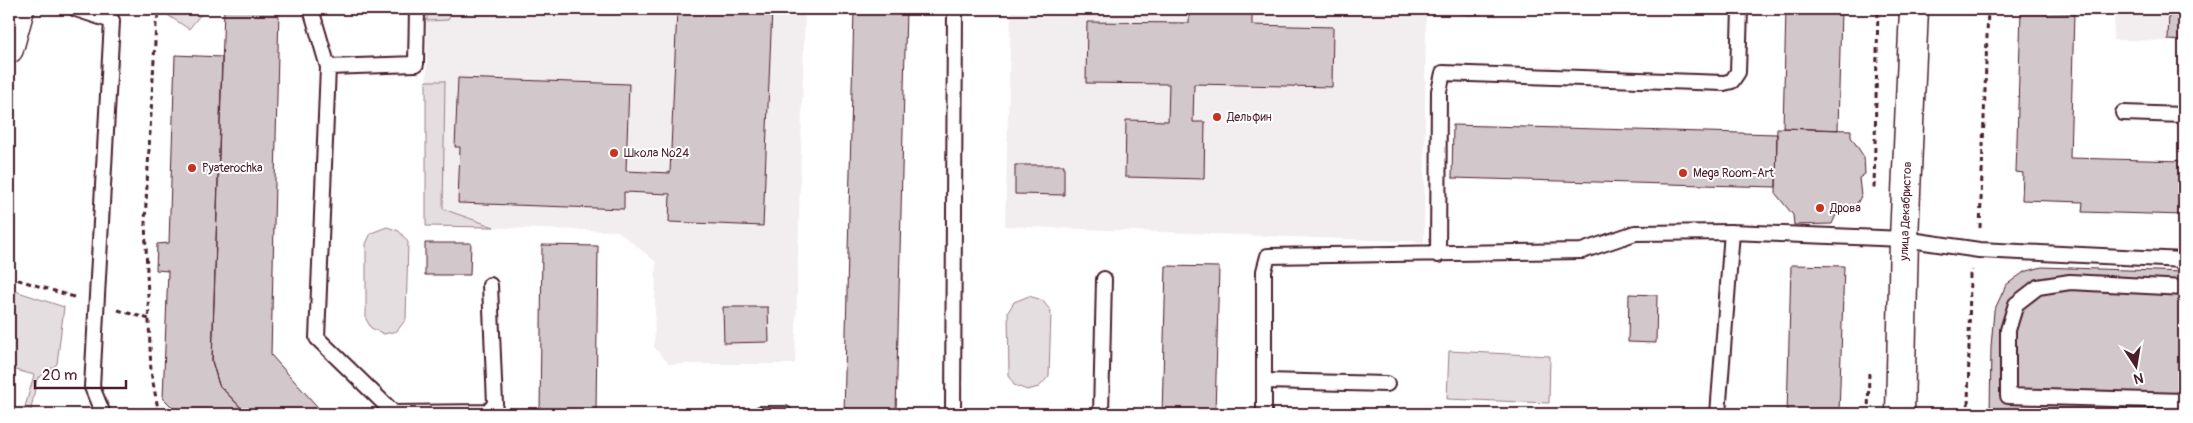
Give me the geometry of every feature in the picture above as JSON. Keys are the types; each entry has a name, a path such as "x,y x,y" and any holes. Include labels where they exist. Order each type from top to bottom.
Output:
{"street":[{"path":"9,49 20,9"},
{"name":"улица Декабристов","path":"1900,414 1904,238 1914,9"}],"lane":[{"path":"76,9 112,21 92,387 103,414"},
{"path":"310,9 328,67 317,338 394,413 488,412 495,404 490,285"},
{"path":"328,67 416,64 417,9"},
{"path":"953,414 954,9"},
{"path":"1438,255 1439,91 1443,73 1724,83 1732,81 1738,72 1740,9"},
{"path":"2123,113 2184,115"},
{"path":"1264,414 1264,271 1268,256 1438,255 1582,251 1635,232 1732,232 1904,238 1979,250 2184,260"},
{"path":"1718,414 1732,232"},
{"path":"1101,414 1104,279"},
{"path":"2184,288 2070,282 2038,286 2016,304 2008,330 2008,396 2184,401"},
{"path":"1265,381 1387,384"},
{"path":"760,414 785,414"}],"path":[{"path":"159,414 151,372 145,222 156,24 160,9"},
{"path":"1968,414 1970,276 1979,250 1988,9"}],"shaded area":[{"path":"166,9 205,9 189,29 169,16"},
{"path":"427,9 453,9 448,20 427,21"},
{"name":"Школа №24","path":"448,9 805,9 795,364 669,364 654,347 656,262 618,231 426,226 427,21 448,20"},
{"name":"Дельфин","path":"1011,9 1426,9 1424,242 1005,226"},
{"path":"1436,9 1512,9 1470,15 1437,11"},
{"path":"2115,9 2184,9 2184,41 2113,40"},
{"path":"426,81 445,81 443,209 494,227 426,226"},
{"path":"387,227 399,231 408,242 406,319 397,331 384,334 371,328 366,319 366,244 371,233"},
{"path":"9,289 64,307 57,364 37,379 30,414 23,414 34,375 9,368"},
{"path":"1029,296 1042,300 1051,311 1049,376 1039,387 1027,390 1014,385 1009,375 1008,312 1014,302"},
{"path":"1449,351 1550,356 1549,403 1447,399"}],"building":[{"path":"224,9 279,9 271,355 324,414 247,414 219,385 212,361"},
{"path":"677,9 772,9 763,226 669,222 670,194 624,192 624,209 458,203 460,147 455,147 458,78 629,84 626,171 670,173"},
{"path":"854,9 906,9 896,414 844,414"},
{"path":"1189,9 1252,9 1252,25 1333,27 1332,87 1194,84 1193,122 1205,122 1204,179 1125,177 1126,120 1168,121 1169,84 1086,83 1087,22 1189,23"},
{"path":"1786,9 1841,9 1838,130 1783,128"},
{"path":"2021,11 2074,13 2070,158 2184,161 2184,215 2082,212 2083,202 2022,200 2023,173 2016,172"},
{"path":"2169,13 2184,14 2184,41 2168,40"},
{"path":"175,55 222,57 212,361 219,385 247,414 179,414 163,398 168,271 156,270 157,244 169,243"},
{"path":"1453,125 1777,134 1776,187 1452,178"},
{"path":"1777,128 1851,130 1851,137 1864,157 1865,174 1859,178 1861,196 1854,210 1836,215 1832,224 1794,225 1793,215 1776,194"},
{"path":"1015,165 1064,165 1064,195 1015,194"},
{"path":"425,243 471,243 470,275 425,275"},
{"path":"542,245 598,246 596,414 540,414"},
{"path":"1791,265 1844,266 1839,414 1787,414"},
{"path":"1166,266 1219,267 1215,414 1162,414"},
{"path":"2042,267 2184,272 2184,414 1990,414 1991,347 1994,311 2006,285 2024,272"},
{"path":"1629,294 1657,295 1656,343 1628,342"},
{"path":"723,307 768,307 769,342 724,343"}],"place":[{"name":"Дельфин","path":"1217,117"},
{"name":"Школа №24","path":"614,153"},
{"name":"Pyaterochka","path":"192,168"},
{"name":"Mega Room-Art","path":"1683,173"},
{"name":"Дрова","path":"1820,208"}]}
